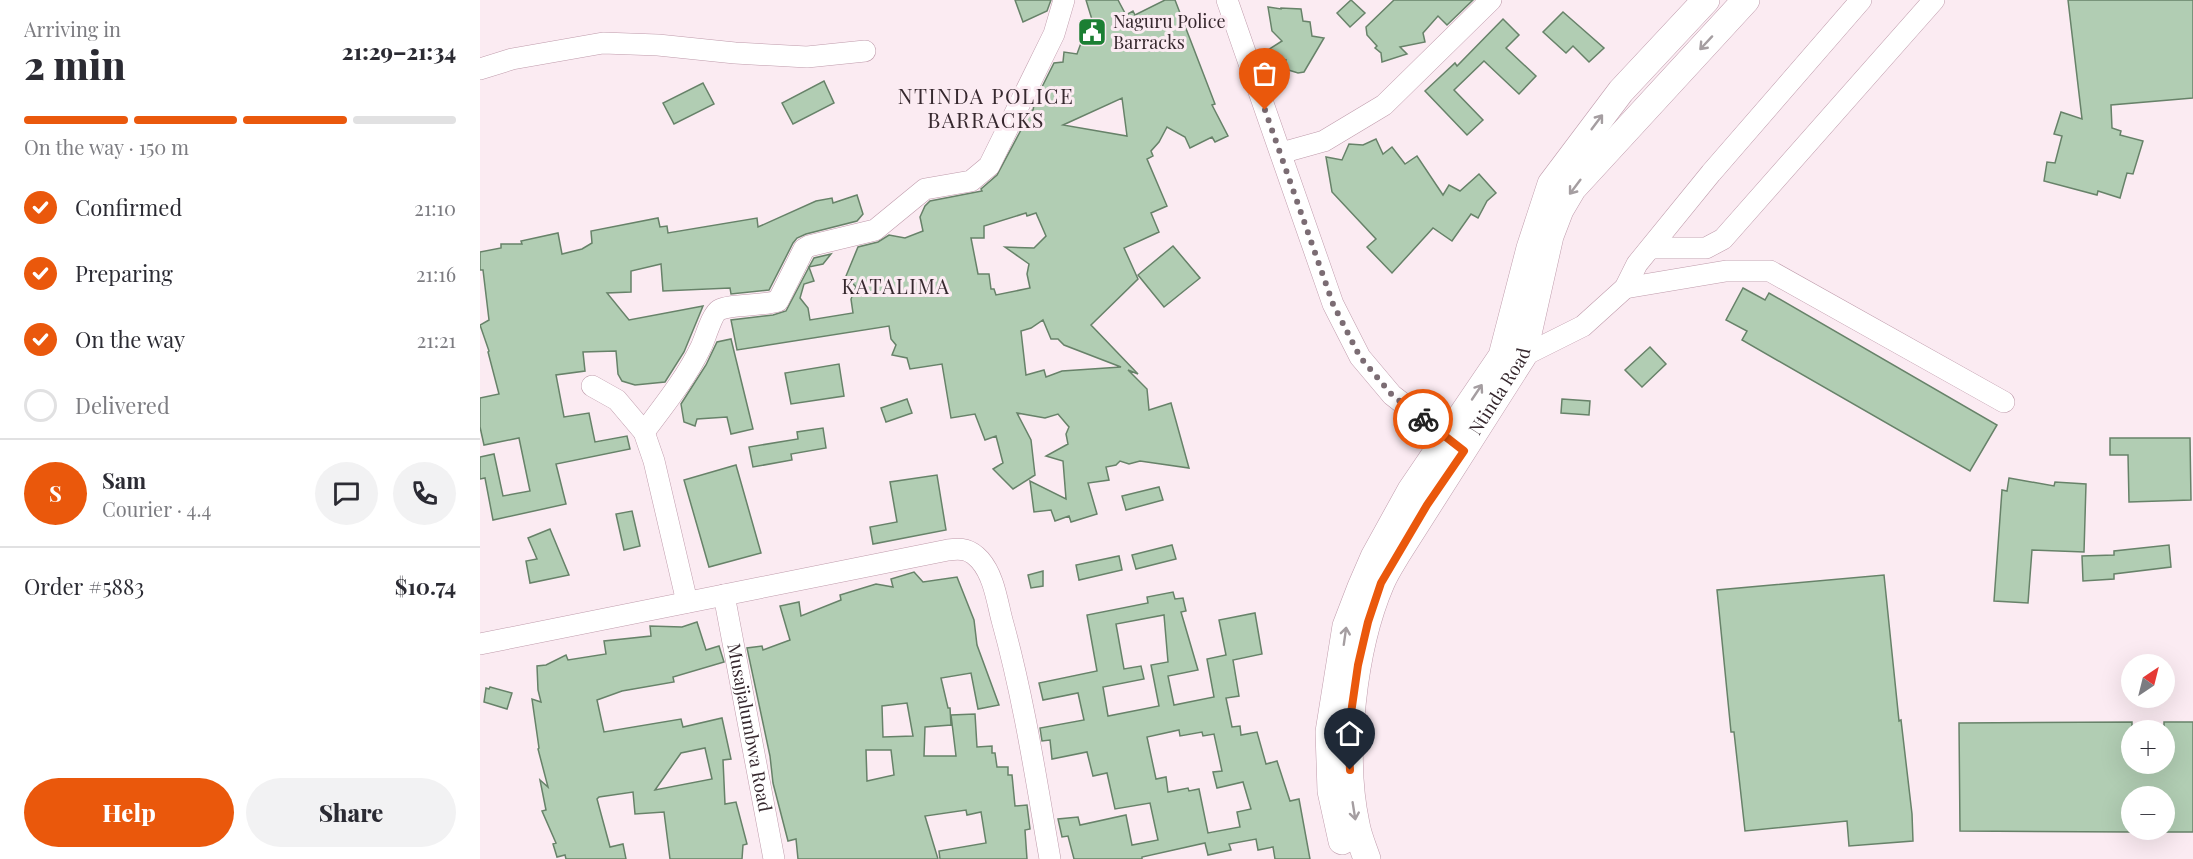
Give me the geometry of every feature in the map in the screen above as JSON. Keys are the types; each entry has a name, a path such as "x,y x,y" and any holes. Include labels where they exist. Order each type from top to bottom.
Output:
{"main road":[{"name":"Ntinda Road","path":"1367,859 1356,825 1350,788 1348,734 1358,665 1368,622 1381,583 1502,356 1530,248 1551,184 1620,91 1706,0"},
{"name":"Ntinda Road","path":"1348,859 1339,832 1331,791 1329,732 1346,626 1374,557 1412,490 1455,444 1523,356 1550,236 1560,210 1573,188 1746,0"}],"street":[{"path":"644,432 690,370 714,314 721,309 778,301 804,249 875,230 925,189 970,181 989,166 1054,34 1064,0"},
{"path":"1227,0 1333,304 1360,357 1392,395 1455,444"},
{"path":"1281,153 1324,141 1384,105 1491,0"},
{"path":"1523,356 1583,326 1624,288 1637,264 1711,173 1861,0"},
{"path":"1651,248 1706,248 1723,239 1934,0"},
{"path":"480,69 512,59 603,43 807,57 865,51"},
{"path":"1624,288 1726,271 1770,271 1863,321 2004,402"},
{"path":"592,386 617,400 644,432 654,461 687,603"},
{"path":"480,644 961,548 974,554 987,570 992,582 1018,677 1050,859"},
{"name":"Musajjalumbwa Road","path":"724,595 774,859"}],"building":[{"path":"1015,0 1051,0 1047,11 1023,22"},
{"path":"1086,0 1118,0 1126,15 1133,11 1135,15 1165,0 1175,0 1215,104 1212,105 1228,136 1215,142 1212,137 1190,148 1185,137 1167,127 1151,151 1153,156 1147,159 1167,206 1151,213 1159,232 1124,248 1138,279 1091,325 1138,374 1128,370 1147,389 1149,410 1171,403 1189,468 1140,461 1129,464 1120,461 1116,465 1106,467 1109,480 1088,483 1097,514 1071,522 1069,516 1055,521 1051,510 1034,512 1030,481 1066,499 1063,461 1046,456 1068,444 1066,434 1069,427 1058,414 1045,418 1017,413 1031,440 1035,475 1013,489 993,469 1003,463 996,436 985,440 975,414 951,418 942,364 910,369 907,358 892,355 896,345 891,339 889,326 737,350 731,320 773,315 786,311 809,267 814,281 804,284 800,298 808,308 810,320 853,313 851,299 856,287 846,276 858,247 878,242 889,235 905,238 923,231 920,217 930,201 982,191 981,189 997,175 1024,128 1035,101 1043,98 1040,91 1054,63 1063,62 1064,52 1077,54 1085,32 1097,36","holes":["1122,98 1127,136 1063,125","1026,213 1027,216 1036,213 1046,236 1034,248 1005,247 1029,264 1027,274 1030,288 996,295 994,289 991,289 989,274 978,274 971,238 984,238 984,226","1043,320 1051,339 1058,339 1064,345 1121,367 1062,371 1046,377 1044,370 1026,375 1021,331"]},
{"path":"1351,0 1365,13 1350,27 1337,13"},
{"path":"1394,0 1473,0 1447,25 1438,16 1423,33 1425,42 1400,47 1407,54 1382,62 1381,53 1367,35 1366,27"},
{"path":"2068,0 2193,0 2193,98 2111,105 2112,128 2121,131 2120,135 2143,141 2133,174 2127,173 2120,198 2098,191 2097,195 2044,181 2047,162 2055,163 2062,136 2054,134 2061,112 2082,119"},
{"path":"1268,7 1301,9 1303,21 1310,22 1312,36 1324,38 1304,72 1298,73 1282,68 1286,60 1263,53 1282,41 1272,31"},
{"path":"1563,12 1604,48 1589,62 1573,46 1566,53 1543,32"},
{"path":"1503,19 1519,35 1506,48 1536,76 1519,94 1484,61 1454,90 1483,120 1467,135 1425,91 1455,63 1457,66"},
{"path":"824,81 834,103 793,124 782,103"},
{"path":"703,83 714,104 674,124 663,103"},
{"path":"1376,139 1383,154 1392,147 1405,164 1417,156 1443,195 1449,185 1460,191 1479,174 1496,193 1487,201 1478,218 1471,214 1452,241 1433,228 1392,273 1367,247 1376,239 1332,192 1326,157 1342,160 1349,144 1363,145"},
{"path":"857,195 863,214 857,221 797,238 769,290 731,294 730,288 663,291 661,264 631,271 631,292 607,293 629,320 703,306 684,352 665,382 635,385 622,381 618,374 616,351 583,352 585,371 556,375 564,417 589,413 595,442 627,436 630,449 556,464 566,504 493,520 485,478 480,479 480,457 494,454 503,496 530,491 519,438 484,445 480,427 480,398 499,394 480,325 489,320 483,270 480,270 480,252 501,248 501,244 522,244 521,241 558,233 562,254 582,249 592,243 591,231 658,218 660,227 667,226 668,233 757,218 758,227 816,201 832,198 833,203"},
{"path":"1173,246 1200,278 1164,307 1138,275"},
{"path":"831,254 823,264 809,267 814,258"},
{"path":"1743,288 1765,300 1769,293 1997,425 1970,471 1742,340 1747,331 1726,320"},
{"path":"731,339 753,429 731,434 727,417 697,419 695,426 684,422 681,404 706,365 717,342"},
{"path":"1650,347 1666,364 1642,387 1625,370"},
{"path":"839,364 844,396 791,404 785,373"},
{"path":"907,399 912,413 886,422 881,408"},
{"path":"1562,399 1590,401 1589,415 1561,413"},
{"path":"823,428 826,448 791,454 792,460 753,467 749,447 798,439 797,432"},
{"path":"2110,438 2190,438 2191,500 2129,502 2128,455 2110,455"},
{"path":"736,465 761,553 709,567 684,480"},
{"path":"937,475 946,530 873,544 870,527 897,522 890,482"},
{"path":"2009,478 2054,486 2055,482 2086,484 2084,552 2032,550 2028,603 1994,601 2002,490 2007,491"},
{"path":"1159,487 1163,500 1126,510 1122,496"},
{"path":"632,511 640,546 624,550 616,514"},
{"path":"550,529 569,575 530,583 526,561 537,559 528,538"},
{"path":"1172,545 1176,559 1136,569 1132,555"},
{"path":"2169,545 2171,567 2114,574 2114,579 2083,581 2082,556 2114,555 2114,551"},
{"path":"1119,556 1122,570 1079,580 1076,565"},
{"path":"1043,571 1043,586 1031,588 1028,575"},
{"path":"914,572 923,582 957,577 974,620 977,645 999,705 978,709 971,673 941,678 948,708 950,708 951,725 925,727 924,756 956,756 951,715 975,714 977,747 992,746 997,767 1008,767 1008,775 1012,775 1015,806 1027,805 1030,829 1025,830 1027,859 940,859 939,851 986,843 981,812 967,815 966,810 925,816 938,859 798,859 796,839 788,841 773,783 770,756 747,648 762,646 763,650 790,640 780,606 799,602 801,616 841,600 840,595 876,584 893,587 891,579","holes":["907,703 913,736 883,737 882,706","866,750 891,750 894,775 867,781"]},
{"path":"1884,575 1899,721 1901,720 1912,814 1913,841 1849,846 1847,821 1745,831 1734,732 1731,732 1717,590"},
{"path":"1173,592 1175,599 1183,598 1186,611 1181,612 1198,670 1168,676 1174,705 1214,697 1207,659 1226,655 1219,620 1255,613 1262,654 1233,660 1239,696 1226,698 1232,727 1240,726 1241,735 1257,732 1266,764 1277,761 1290,801 1299,799 1310,859 1275,859 1273,847 1258,850 1256,839 1229,844 1231,850 1208,855 1205,843 1142,857 1142,859 1074,859 1068,836 1062,837 1058,819 1078,817 1080,825 1126,815 1132,845 1158,840 1150,803 1115,809 1107,773 1093,776 1087,752 1052,759 1050,740 1042,741 1040,728 1084,720 1078,693 1043,700 1039,683 1097,671 1087,615 1148,603 1147,597","holes":["1164,615 1168,662 1151,665 1159,706 1108,716 1103,687 1144,679 1141,666 1124,669 1116,624","1179,730 1180,736 1202,732 1203,736 1214,734 1222,771 1213,772 1217,788 1243,782 1251,809 1237,812 1240,827 1208,833 1199,789 1189,791 1188,788 1168,792 1166,777 1156,779 1147,737"]},
{"path":"697,622 706,650 719,646 724,662 673,677 674,682 622,691 597,700 604,732 681,719 683,727 722,718 731,759 723,760 725,804 736,802 747,844 743,845 742,859 670,859 664,812 635,814 633,792 597,799 610,847 623,844 626,859 566,859 565,855 557,857 553,844 556,843 542,811 546,810 540,780 548,787 538,749 532,699 541,702 537,666 546,665 566,655 568,660 606,654 604,641 651,636 650,626 682,627","holes":["705,748 712,779 655,790 681,753"]},
{"path":"486,688 512,693 507,709 484,702"},
{"path":"2121,722 2121,774 2175,774 2175,722 2193,722 2193,832 2175,832 2175,786 2121,786 2121,832 1960,831 1959,723"}],"way so far":[{"path":"1265,110 1333,304 1360,357 1392,395 1423,419"}],"place":[{"name":"Naguru Police Barracks","path":"1092,32"}],"district":[{"name":"NTINDA POLICE BARRACKS","path":"986,109"},
{"name":"KATALIMA","path":"896,287"}],"route":[{"path":"1350,770 1348,734 1358,665 1368,622 1381,583 1396,554 1464,451 1423,419"}]}
